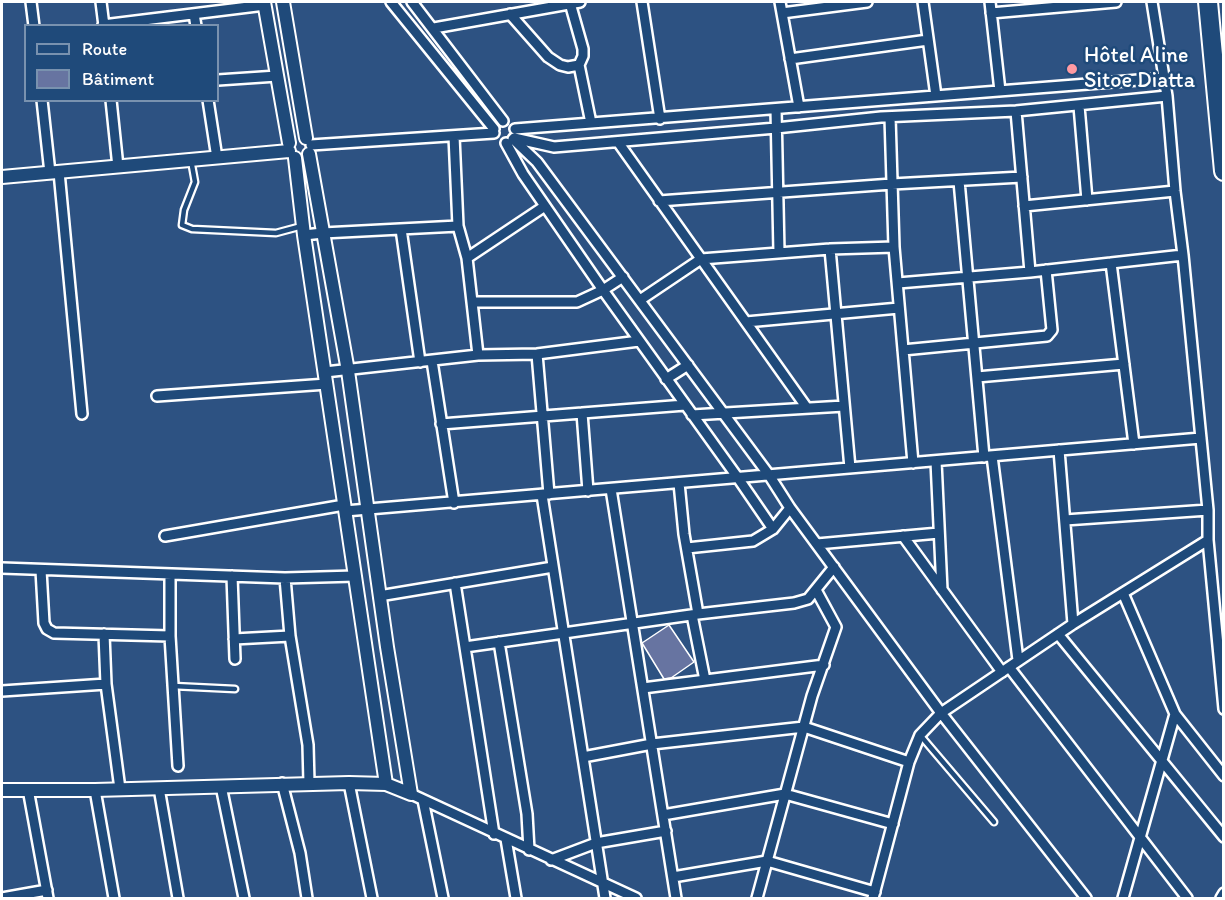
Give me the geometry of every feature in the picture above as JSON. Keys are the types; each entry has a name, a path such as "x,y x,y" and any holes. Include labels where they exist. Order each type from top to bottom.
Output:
{"highway":[{"path":"1208,2 1224,171"}],"street":[{"path":"31,2 34,24"},
{"path":"101,2 104,24"},
{"path":"283,2 348,371 366,510 411,794"},
{"path":"412,2 503,121 513,124 512,137 523,174 773,529"},
{"path":"434,28 510,14 542,5 580,2"},
{"path":"642,2 660,119"},
{"path":"780,2 799,107"},
{"path":"782,13 867,2"},
{"path":"923,2 936,96"},
{"path":"990,2 1000,91"},
{"path":"990,13 1080,3 1116,2"},
{"path":"1152,2 1167,96 1208,510 1208,540 1224,709"},
{"path":"112,24 265,3 291,151 386,784"},
{"path":"570,3 583,49 584,56 579,65 591,123"},
{"path":"396,4 494,131 498,140 591,123 1164,78"},
{"path":"194,14 196,24"},
{"path":"510,14 549,57 560,65 568,67 579,65"},
{"path":"790,59 928,40"},
{"path":"219,80 277,76"},
{"path":"512,137 554,147 885,117 1079,106 1167,96"},
{"path":"879,100 885,117 892,184 894,247 913,463"},
{"path":"42,102 54,172 82,414"},
{"path":"111,102 118,166"},
{"path":"208,102 217,158"},
{"path":"1079,106 1087,200"},
{"path":"776,109 779,253"},
{"path":"1016,111 1030,272"},
{"path":"494,131 499,122 503,121"},
{"path":"309,146 494,131"},
{"path":"291,151 293,138 300,136 309,146"},
{"path":"454,136 458,226 466,258 478,355"},
{"path":"512,137 537,162 770,475 790,508 941,713 1086,898"},
{"path":"618,142 807,408"},
{"path":"2,177 291,151 305,158 309,146"},
{"path":"659,201 1022,177"},
{"path":"959,181 977,377 1018,660"},
{"path":"1024,206 1175,191"},
{"path":"466,258 545,206"},
{"path":"303,231 323,233 458,226"},
{"path":"401,229 420,362"},
{"path":"640,300 701,259 830,249 894,247"},
{"path":"830,249 850,468"},
{"path":"898,283 1030,272 1183,255"},
{"path":"1111,263 1134,444"},
{"path":"903,350 1047,336 1052,330 1046,270"},
{"path":"472,302 577,302 603,290 623,277"},
{"path":"746,322 899,308"},
{"path":"158,396 326,378 348,371 478,355 537,354 639,341"},
{"path":"537,354 553,567 605,898"},
{"path":"432,361 454,502"},
{"path":"977,377 1124,364"},
{"path":"666,379 687,365"},
{"path":"441,424 685,405"},
{"path":"692,415 844,406"},
{"path":"582,413 588,491"},
{"path":"165,536 345,508 366,510 1201,438"},
{"path":"1059,450 1073,624"},
{"path":"936,461 942,591"},
{"path":"679,483 705,680"},
{"path":"611,489 676,898"},
{"path":"687,548 753,542 773,529 790,508"},
{"path":"1065,520 1208,510"},
{"path":"817,544 939,533"},
{"path":"903,536 942,591 1140,836 1187,898"},
{"path":"673,877 767,861 874,895 909,762 920,735 941,713 1018,660 1208,540"},
{"path":"379,596 553,567"},
{"path":"465,647 795,603 808,599 834,567"},
{"path":"2,568 285,578 355,576"},
{"path":"41,570 46,629 54,633 170,636"},
{"path":"170,574 170,636 178,766"},
{"path":"232,576 235,659"},
{"path":"285,578 290,636 308,745 309,783"},
{"path":"455,583 494,834"},
{"path":"757,898 804,727 836,627 835,621 816,590"},
{"path":"1123,593 1174,714 1224,776"},
{"path":"104,634 106,684 120,789"},
{"path":"1058,634 1224,837"},
{"path":"234,639 290,636"},
{"path":"499,642 527,814 529,850"},
{"path":"643,688 824,664"},
{"path":"2,692 106,684"},
{"path":"1123,898 1174,714"},
{"path":"583,757 652,744 804,727 909,762"},
{"path":"282,783 300,853 307,898"},
{"path":"2,790 94,790 282,783 386,784 636,898"},
{"path":"349,783 372,898"},
{"path":"221,786 244,898"},
{"path":"159,788 178,898"},
{"path":"2,898 48,895 28,789"},
{"path":"94,790 114,898"},
{"path":"663,815 785,794 893,825"},
{"path":"423,800 443,898"},
{"path":"551,860 596,843 666,831"},
{"path":"506,839 516,898"},
{"path":"1221,898 1224,893"}],"lane":[{"path":"191,160 195,182 184,210 182,225 192,229 276,233 303,231"},
{"path":"173,686 235,688"},
{"path":"920,735 994,822"}],"building":[{"path":"669,625 694,662 671,678 664,679 642,643"}],"place":[{"name":"Hôtel Aline Sitoe Diatta","path":"1072,69"}]}
